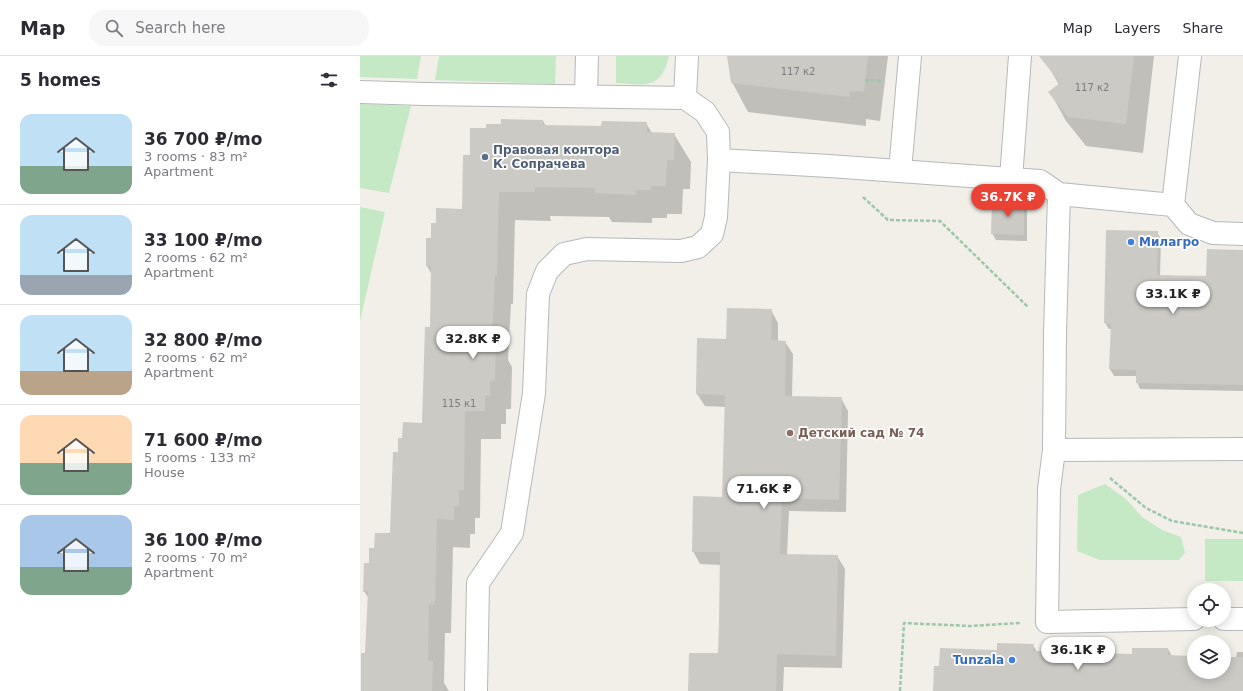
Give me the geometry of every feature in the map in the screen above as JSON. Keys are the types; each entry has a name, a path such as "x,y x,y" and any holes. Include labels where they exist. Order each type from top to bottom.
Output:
{"lane":[{"path":"586,96 587,56"},
{"path":"685,98 687,56"},
{"path":"900,171 910,56"},
{"path":"1011,179 1020,56"},
{"path":"1173,205 1190,56"},
{"path":"360,92 685,98 705,112 718,132 719,160 716,217 712,234 698,247 681,251 587,249 564,254 547,271 538,294 534,393 512,533 478,584 476,691"},
{"path":"719,160 1040,181 1059,194 1173,205 1189,224 1213,233 1243,234"},
{"path":"1059,194 1055,334 1054,450 1049,489 1046,622 1187,619"},
{"path":"1054,450 1243,449"},
{"path":"1231,619 1243,619"}],"path":[{"path":"861,195 888,220 940,221 1055,334"},
{"path":"1106,476 1146,508 1172,521 1243,533"},
{"path":"900,691 904,622 970,626 1046,622"}],"green space":[{"path":"360,56 421,56 417,79 360,77"},
{"path":"439,56 556,56 555,84 435,80"},
{"path":"616,56 669,56 666,67 656,80 650,83 635,84 616,83"},
{"path":"360,104 411,106 389,193 360,188"},
{"path":"360,207 385,212 360,321"},
{"path":"1105,484 1126,499 1142,517 1162,530 1181,537 1185,553 1179,560 1100,560 1077,551 1078,495"},
{"path":"1205,539 1243,539 1243,581 1205,581"}],"building":[{"path":"727,56 868,56 864,92 850,91 850,97 731,83"},
{"path":"1039,56 1134,56 1126,124 1068,117 1048,92 1060,83"},
{"path":"501,119 543,120 543,125 601,126 602,121 647,122 647,132 675,133 674,160 667,160 666,186 651,186 651,190 636,190 636,195 595,193 595,188 535,187 535,192 499,192 497,276 495,276 492,337 496,337 495,381 490,381 490,396 485,395 485,411 465,411 464,490 459,490 459,506 454,506 454,520 437,519 435,605 429,604 428,661 433,661 432,691 361,691 361,653 365,653 368,591 363,592 364,563 369,563 369,548 374,548 375,533 390,533 393,452 398,452 398,438 402,438 403,422 422,423 425,327 430,327 431,266 426,266 426,238 431,238 431,223 436,223 436,208 462,209 463,155 470,155 470,128 486,128 486,124 501,124"},
{"path":"992,200 1024,201 1024,235 991,234"},
{"path":"1106,230 1158,231 1157,275 1206,276 1207,249 1243,250 1243,385 1136,383 1136,370 1109,369 1111,324 1104,323"},
{"path":"727,308 772,309 771,340 786,341 785,396 842,397 839,500 782,498 780,554 838,555 836,656 777,654 776,691 688,691 689,653 718,653 720,552 692,552 693,496 722,497 725,395 696,394 697,338 726,339"},
{"path":"997,643 1034,644 1033,651 1132,654 1132,648 1168,648 1168,655 1187,656 1187,679 1231,679 1231,657 1243,657 1243,691 933,691 934,666 939,666 940,648 997,650"}],"place":[{"name":"Правовая контора К. Сопрачева","path":"485,157"},
{"name":"Милагро","path":"1131,242"},
{"name":"Детский сад № 74","path":"790,433"},
{"name":"Tunzala","path":"1012,660"}]}
